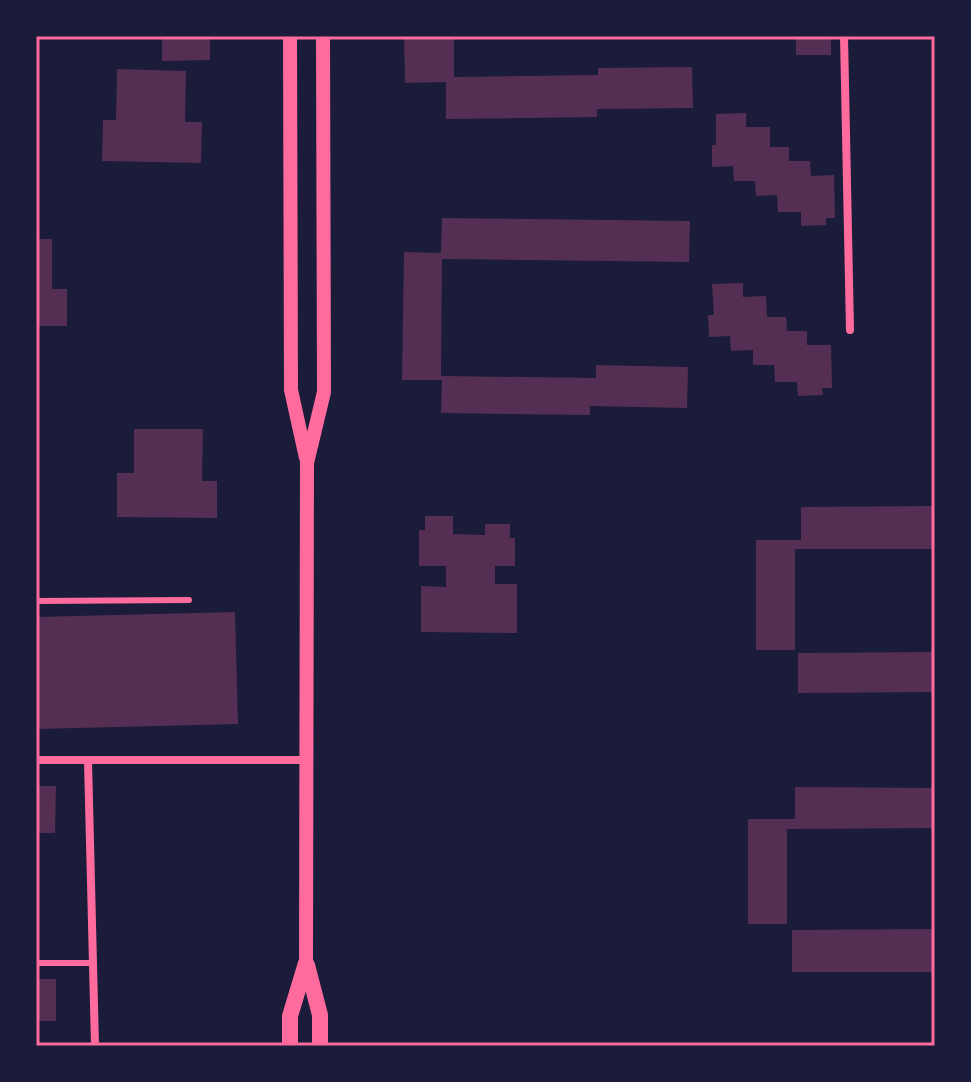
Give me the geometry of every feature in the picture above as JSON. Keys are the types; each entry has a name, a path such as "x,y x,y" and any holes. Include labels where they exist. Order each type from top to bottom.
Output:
{"main road":[{"path":"290,1046 290,1016 306,963"},
{"path":"306,963 320,1015 320,1046"}],"street":[{"path":"290,36 291,390 307,463 306,963"},
{"path":"307,463 324,392 323,36"},
{"path":"844,36 850,330"},
{"path":"36,760 307,760"},
{"path":"88,760 95,1046"}],"lane":[{"path":"36,601 189,600"},
{"path":"36,963 93,963"}],"building":[{"path":"162,36 210,36 210,60 162,61"},
{"path":"404,36 454,36 454,77 598,75 598,68 692,67 693,108 597,109 597,117 446,119 446,82 405,83"},
{"path":"796,36 831,36 831,55 796,55"},
{"path":"117,69 186,71 185,122 202,122 201,163 102,161 103,120 116,120"},
{"path":"746,113 746,127 770,127 770,147 789,147 789,161 810,161 811,176 834,175 835,218 826,218 826,225 801,226 801,212 778,212 777,195 756,196 755,181 734,181 733,166 712,167 716,114"},
{"path":"442,218 690,221 689,262 442,259 441,376 596,378 596,365 688,367 687,408 590,406 590,415 441,413 442,380 402,380 404,252 441,253"},
{"path":"36,239 52,239 52,289 67,289 67,326 36,326"},
{"path":"743,283 743,297 766,296 767,317 786,317 787,331 807,331 807,345 831,345 832,388 822,388 823,395 798,396 797,382 775,382 774,365 753,365 753,350 731,351 730,336 709,337 708,315 714,315 712,284"},
{"path":"134,429 203,429 202,481 217,481 217,518 117,517 117,473 134,473"},
{"path":"935,506 935,549 795,549 795,650 756,650 756,540 801,540 801,507"},
{"path":"425,516 453,516 453,534 485,535 485,524 510,524 510,538 515,538 515,566 495,566 495,584 517,584 517,633 421,632 421,586 446,587 446,566 419,566 419,530 425,530"},
{"path":"235,612 238,724 36,729 36,617"},
{"path":"935,652 935,692 798,693 798,653"},
{"path":"36,786 56,786 55,833 36,833"},
{"path":"795,787 935,788 935,828 787,829 787,924 748,924 748,819 795,819"},
{"path":"935,929 935,972 792,972 792,930"},
{"path":"36,979 56,979 56,1021 36,1021"}]}
